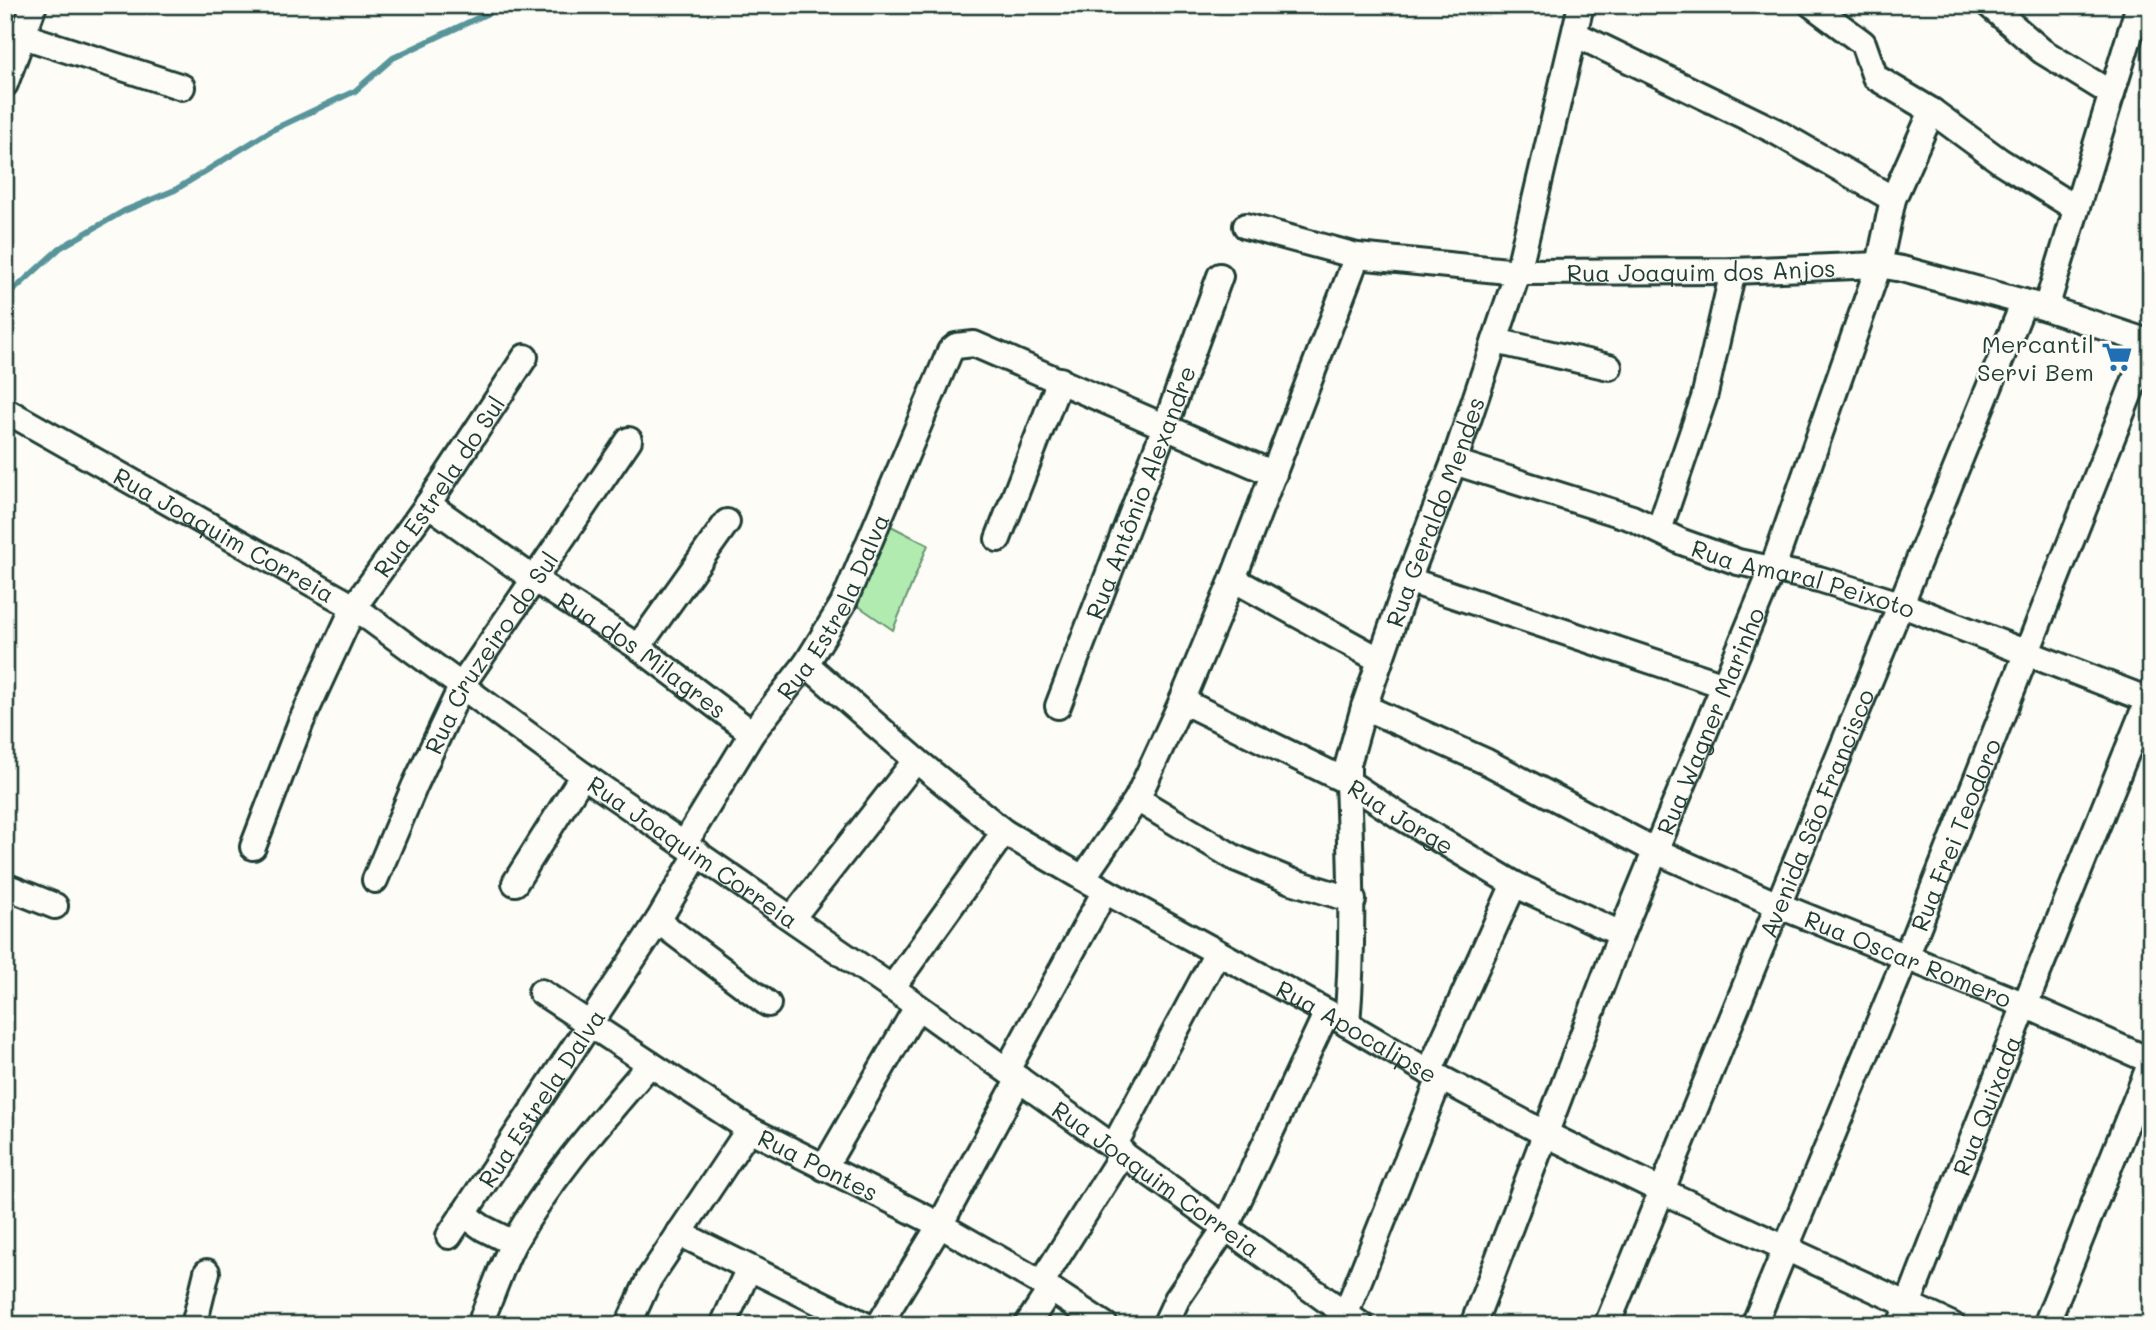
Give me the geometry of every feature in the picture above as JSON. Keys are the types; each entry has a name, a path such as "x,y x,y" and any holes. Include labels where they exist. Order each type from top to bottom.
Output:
{"street":[{"path":"5,84 14,34 34,5"},
{"name":"Rua Geraldo Mendes","path":"1165,1325 1177,1299 1226,1227 1337,1018 1352,963 1353,901 1348,764 1380,660 1454,462 1518,272 1581,5"},
{"path":"1812,5 1863,43 1875,77 1932,111 2000,160 2075,208"},
{"path":"1990,5 2042,51 2112,94"},
{"name":"Avenida São Francisco","path":"1607,1325 1780,906 1900,604 2035,306 2075,208 2139,5"},
{"path":"14,34 182,87"},
{"path":"1576,34 1775,131 1893,199"},
{"name":"Rua Wagner Marinho","path":"1473,1325 1621,934 1772,570 1879,265 1893,199 1932,111"},
{"name":"Rua Joaquim dos Anjos","path":"1245,226 1357,256 1518,272 1733,271 1879,265 2035,306 2150,342"},
{"path":"1083,878 1137,799 1182,701 1234,579 1357,256"},
{"path":"1658,530 1704,398 1733,271"},
{"name":"Rua Antônio Alexandre","path":"1058,706 1165,428 1220,276"},
{"path":"1495,341 1609,367"},
{"name":"Rua Frei Teodoro","path":"1754,1325 1906,957 2150,342"},
{"name":"Rua Estrela Dalva","path":"449,1236 658,921 691,848 752,733 806,664 843,604 859,573 950,351 956,346 974,344 1060,380"},
{"name":"Rua Estrela do Sul","path":"253,848 301,722 354,607 428,505 525,357"},
{"path":"998,539 1060,380 1274,474"},
{"name":"Rua Joaquim Correia","path":"5,410 354,607 583,775 892,988 1354,1319"},
{"name":"Rua Cruzeiro do Sul","path":"375,880 415,785 462,685 629,440"},
{"name":"Rua Amaral Peixoto","path":"1454,462 1632,518 1700,549 1738,562 1819,579 1900,604 2150,697"},
{"name":"Rua dos Milagres","path":"428,505 535,580 638,647 752,733"},
{"path":"638,647 727,522"},
{"path":"1234,579 1380,660"},
{"path":"1408,580 1724,685"},
{"name":"Rua Apocalipse","path":"806,664 1004,832 1105,891 1546,1134 1785,1248 1904,1315 1951,1325"},
{"name":"Rua Quixada","path":"1904,1315 2025,1005 2150,697"},
{"name":"Rua Jorge","path":"1182,701 1348,782 1514,884 1621,934"},
{"name":"Rua Oscar Romero","path":"1364,707 1487,762 1656,851 1780,906 2025,1005 2151,1061"},
{"path":"792,918 916,760"},
{"path":"515,883 583,775"},
{"path":"1137,799 1235,859 1353,901"},
{"path":"892,988 1004,832"},
{"path":"1354,1319 1435,1075 1514,884"},
{"path":"5,886 55,905"},
{"path":"879,1325 940,1224 1105,891"},
{"path":"658,921 768,1004"},
{"path":"1027,1325 1217,953"},
{"name":"Rua Pontes","path":"541,992 748,1129 940,1224 1105,1325"},
{"path":"824,1168 918,1007"},
{"path":"2046,1325 2151,1061"},
{"path":"483,1316 513,1244 580,1146 650,1064"},
{"path":"628,1325 649,1279 748,1129"},
{"path":"463,1214 513,1244"},
{"path":"678,1233 865,1325"},
{"path":"723,1325 749,1268"},
{"path":"194,1325 207,1272"}],"green space":[{"path":"889,525 928,545 893,630 854,603"}],"waterway":[{"path":"5,298 60,248 124,211 175,190 272,130 355,91 393,58 505,5"}],"place":[{"name":"Mercantil Servi Bem","path":"2117,357"}]}
